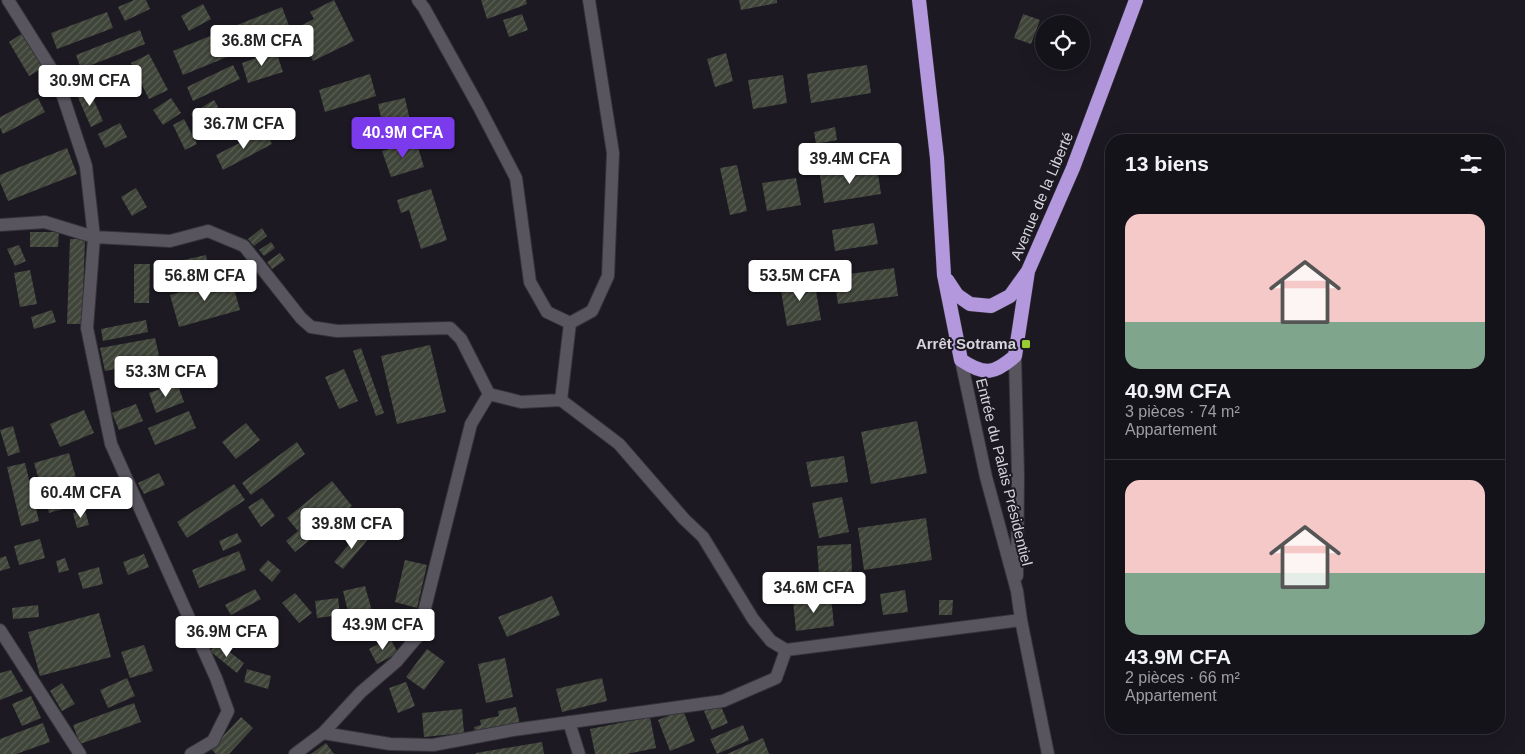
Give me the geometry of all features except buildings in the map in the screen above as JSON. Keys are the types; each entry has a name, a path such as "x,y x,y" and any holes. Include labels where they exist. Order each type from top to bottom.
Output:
{"highway":[{"path":"919,0 936,158 944,275 961,360 972,368 983,372 994,370 1016,356 1028,271"},
{"name":"Avenue de la Liberté","path":"944,275 957,295 970,304 991,306 1010,296 1028,271 1073,168 1136,0"}],"street":[{"path":"8,0 57,78 86,166 94,237 87,328 111,444 216,678 228,711 213,741 191,754"},
{"path":"418,0 479,107 516,178 530,282 547,312 570,323"},
{"path":"570,323 592,311 608,276 613,153 588,0"},
{"path":"0,226 45,222 94,237 170,241 208,231 244,246 301,318 312,327 338,331 450,328 461,339 489,394 521,402 561,400 618,444 684,519 703,537 754,619 771,641 786,650 1021,620"},
{"path":"561,400 570,323"},
{"name":"Entrée du Palais Présidentiel","path":"1016,356 1017,591"},
{"name":"Entrée du Palais Présidentiel","path":"961,360 986,477 1017,591 1048,754"},
{"path":"295,754 323,733 361,692 396,662 418,636 471,424 489,394"},
{"path":"0,630 80,754"},
{"path":"323,733 390,744 433,745 513,730 723,701 776,678 786,650"},
{"path":"568,722 579,754"}],"place":[{"name":"Arrêt Sotrama","path":"1026,344"}]}
